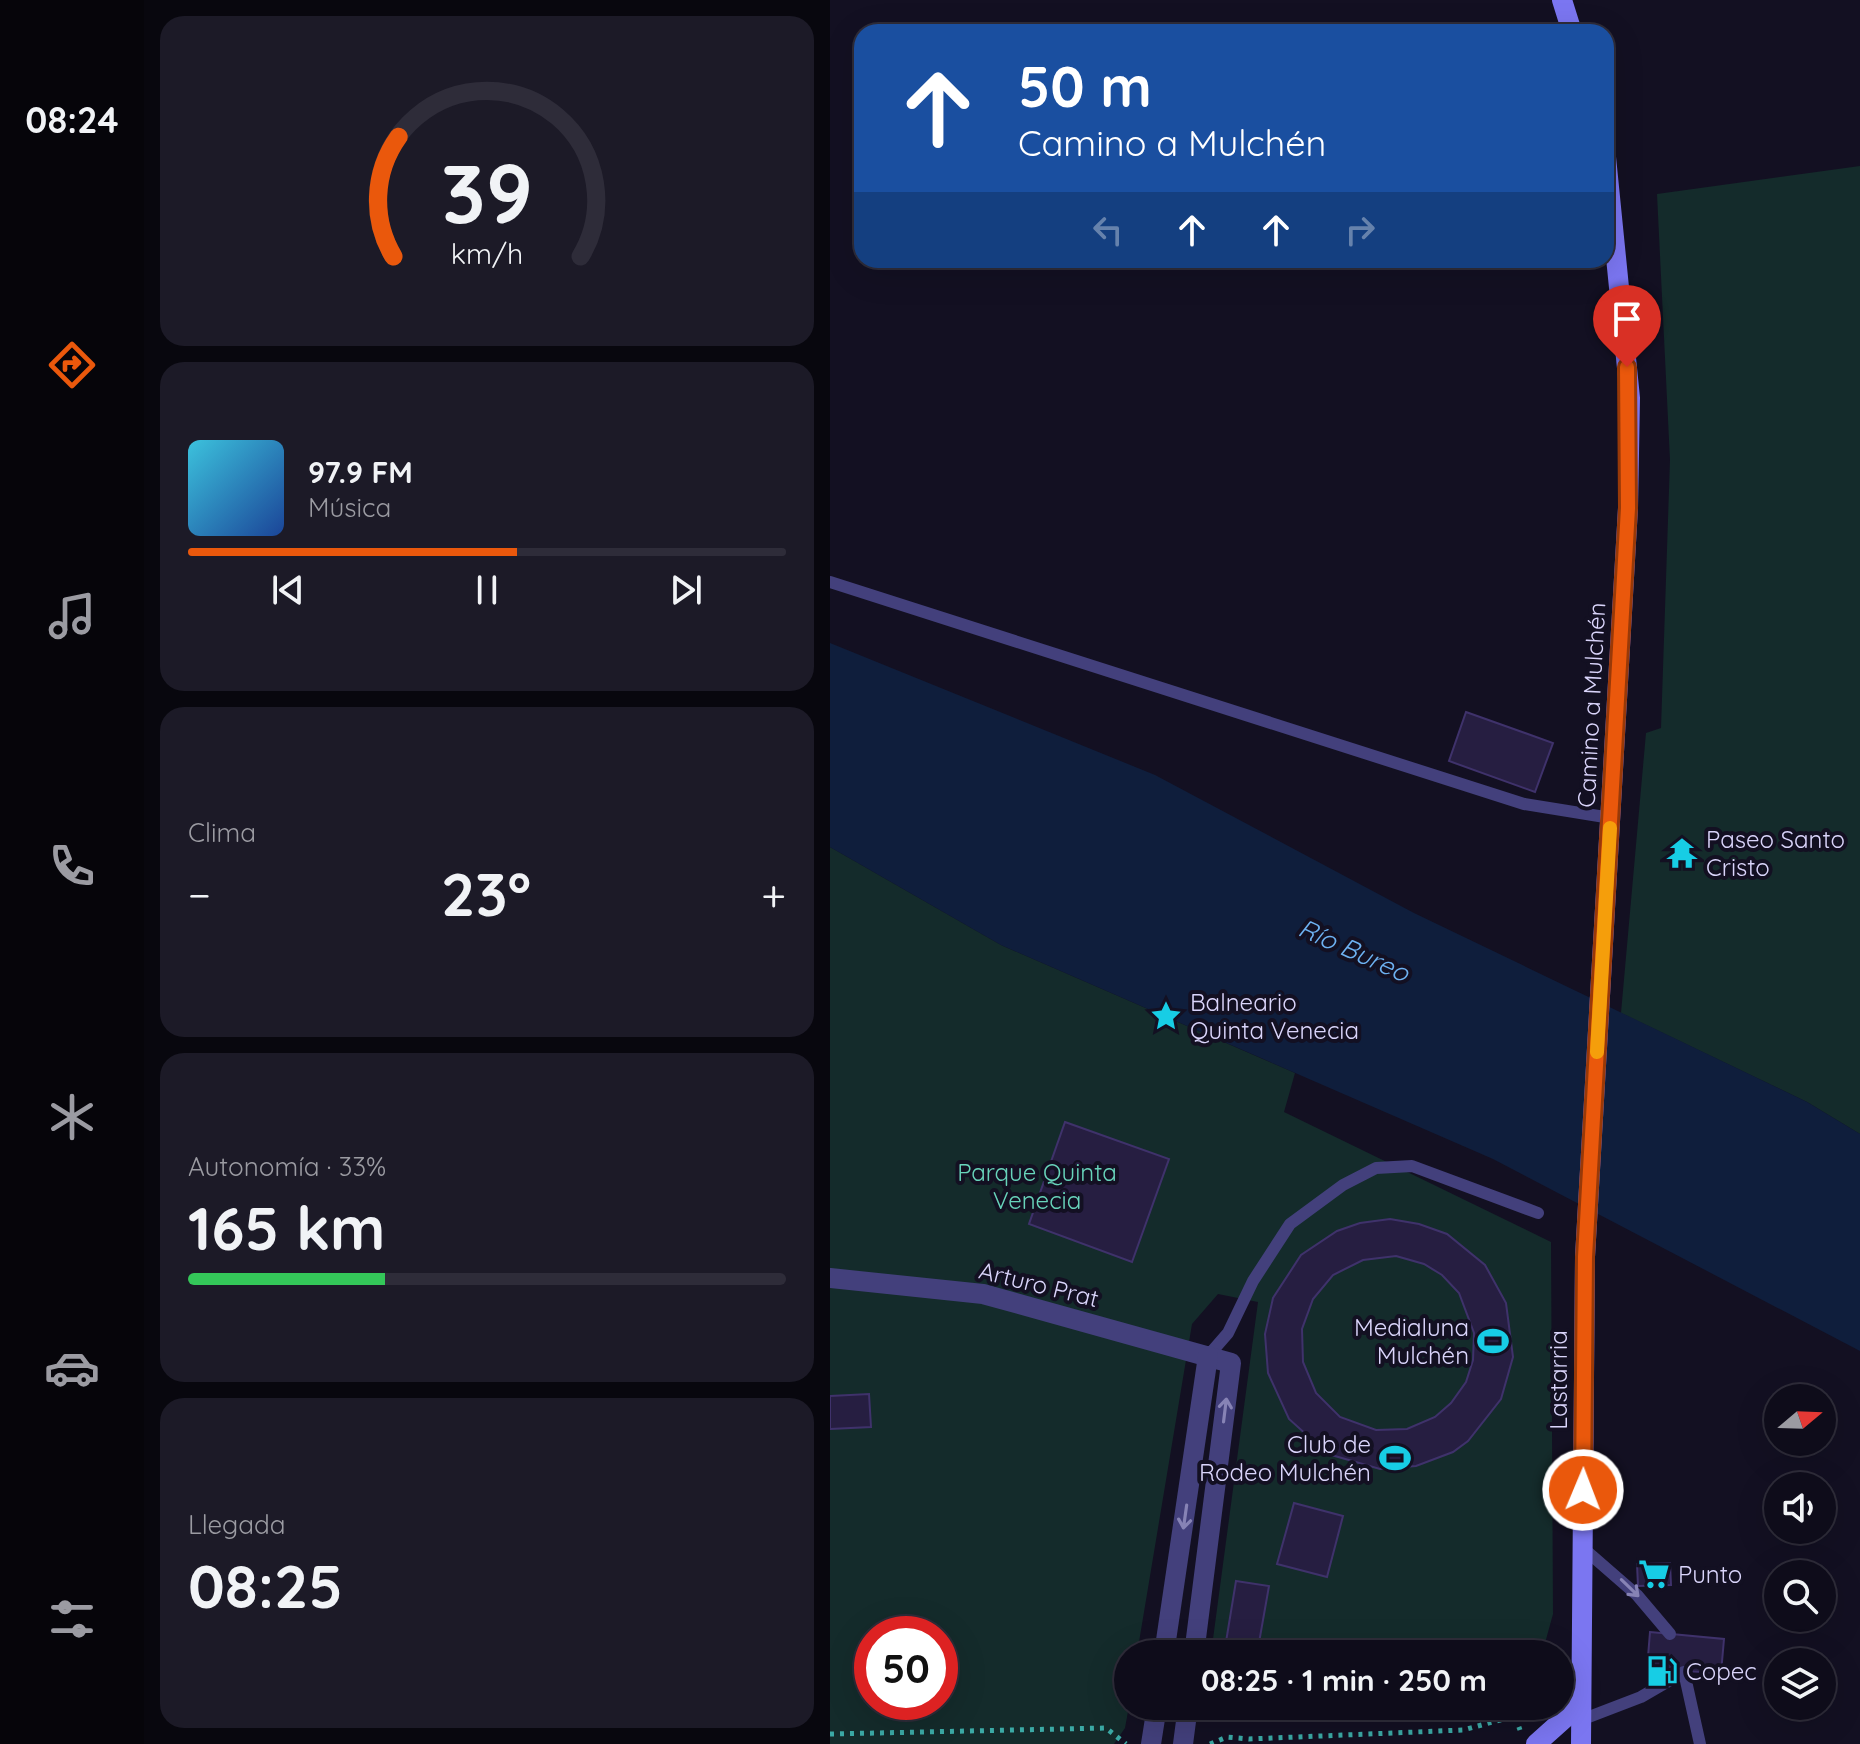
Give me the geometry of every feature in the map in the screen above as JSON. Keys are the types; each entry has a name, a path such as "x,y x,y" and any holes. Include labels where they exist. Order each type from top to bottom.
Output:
{"main road":[{"path":"1562,0 1570,24"},
{"name":"Camino a Mulchén","path":"1585,1257 1628,508 1630,398 1614,237"},
{"name":"Lastarria","path":"1581,1744 1585,1257"},
{"path":"1536,1744 1565,1718 1581,1697"}],"street":[{"name":"Arturo Prat","path":"830,1278 983,1294 1231,1363"},
{"path":"1166,1640 1208,1356"},
{"path":"1196,1640 1231,1363"},
{"path":"1151,1744 1155,1720"},
{"path":"1183,1744 1186,1720"}],"lane":[{"path":"830,582 1524,804 1611,818"},
{"path":"1208,1356 1228,1333 1253,1281 1290,1224 1343,1185 1376,1168 1412,1166 1538,1213"},
{"path":"1228,1333 1231,1363"},
{"path":"1583,1548 1637,1595 1670,1634"},
{"path":"1581,1720 1641,1697 1684,1672 1700,1744"}],"path":[{"path":"1210,1744 1227,1737 1249,1739 1463,1730 1515,1716 1525,1744"},
{"path":"830,1734 1106,1728 1126,1744"}],"green space":[{"path":"1860,166 1860,1134 1807,1102 1621,1013 1646,733 1661,728 1670,460 1657,194"},
{"name":"Parque Quinta Venecia","path":"830,847 1001,945 1295,1073 1284,1112 1551,1242 1553,1614 1546,1640 1213,1640 1258,1302 1218,1294 1192,1324 1139,1640 1114,1640 1114,1720 1126,1720 1114,1744 830,1744"}],"water":[{"name":"Río Bureo","path":"830,643 1155,775 1414,913 1807,1102 1860,1134 1860,1351 1493,1159 1001,945 830,847"}],"building":[{"path":"1466,712 1553,743 1535,792 1449,761"},
{"path":"1065,1122 1169,1159 1132,1262 1029,1224"},
{"name":"Medialuna Mulchén","path":"1390,1219 1419,1224 1447,1234 1485,1265 1506,1303 1513,1357 1501,1399 1468,1441 1453,1452 1416,1466 1380,1469 1328,1454 1289,1419 1268,1373 1265,1334 1273,1298 1301,1255 1337,1231 1360,1223","holes":["1396,1256 1424,1264 1442,1275 1459,1293 1474,1333 1473,1360 1466,1382 1451,1403 1435,1417 1407,1429 1376,1430 1340,1417 1316,1393 1303,1362 1302,1329 1313,1299 1333,1275 1363,1260"]},
{"path":"869,1394 871,1427 830,1429 830,1396"},
{"path":"1294,1503 1343,1516 1327,1577 1277,1564"},
{"name":"Punto","path":"1670,1563 1671,1585 1638,1586 1637,1564"},
{"path":"1236,1581 1269,1586 1259,1640 1226,1640"},
{"path":"1650,1632 1724,1639 1721,1673 1647,1669"}],"slow traffic":[{"path":"1597,1052 1610,828"}],"place":[{"name":"Paseo Santo Cristo","path":"1682,853"},
{"name":"Balneario Quinta Venecia","path":"1166,1016"},
{"name":"Medialuna Mulchén","path":"1493,1341"},
{"name":"Club de Rodeo Mulchén","path":"1395,1458"},
{"name":"Punto","path":"1654,1574"},
{"name":"Copec","path":"1662,1671"}],"route":[{"path":"1583,1490 1585,1257 1628,508 1630,398 1627,367"}]}
